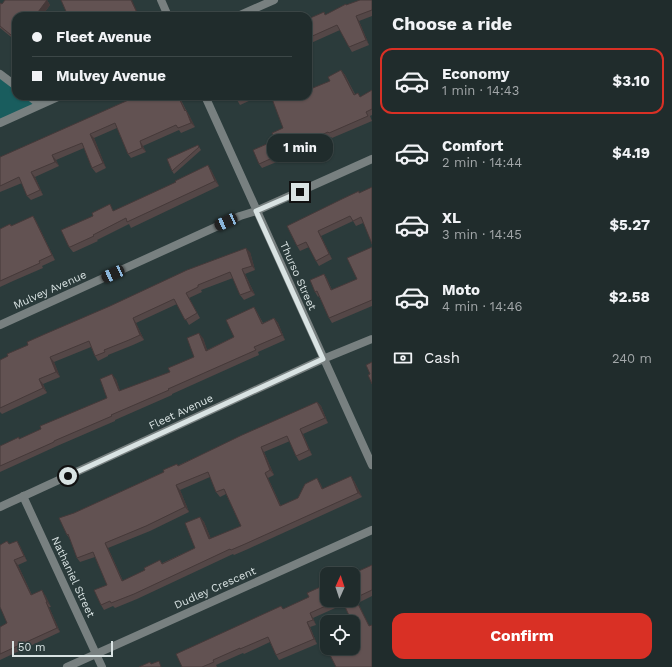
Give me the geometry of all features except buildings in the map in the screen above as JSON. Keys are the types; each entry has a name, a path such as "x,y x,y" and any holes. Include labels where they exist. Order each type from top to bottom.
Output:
{"street":[{"path":"161,0 166,12"},
{"path":"247,12 274,0"},
{"path":"0,74 12,83"},
{"path":"34,100 40,105"},
{"path":"0,124 51,100"},
{"name":"Thurso Street","path":"206,100 372,465"},
{"name":"Mulvey Avenue","path":"0,325 240,216 256,211 372,159"},
{"name":"Fleet Avenue","path":"0,507 323,359 372,339"},
{"name":"Nathaniel Street","path":"23,496 102,667"},
{"name":"Dudley Crescent","path":"67,667 372,530"}],"shaded area":[{"path":"0,74 12,83 12,100 34,100 40,105 0,123"}],"route":[{"path":"68,476 323,359 256,211 300,192"}]}
